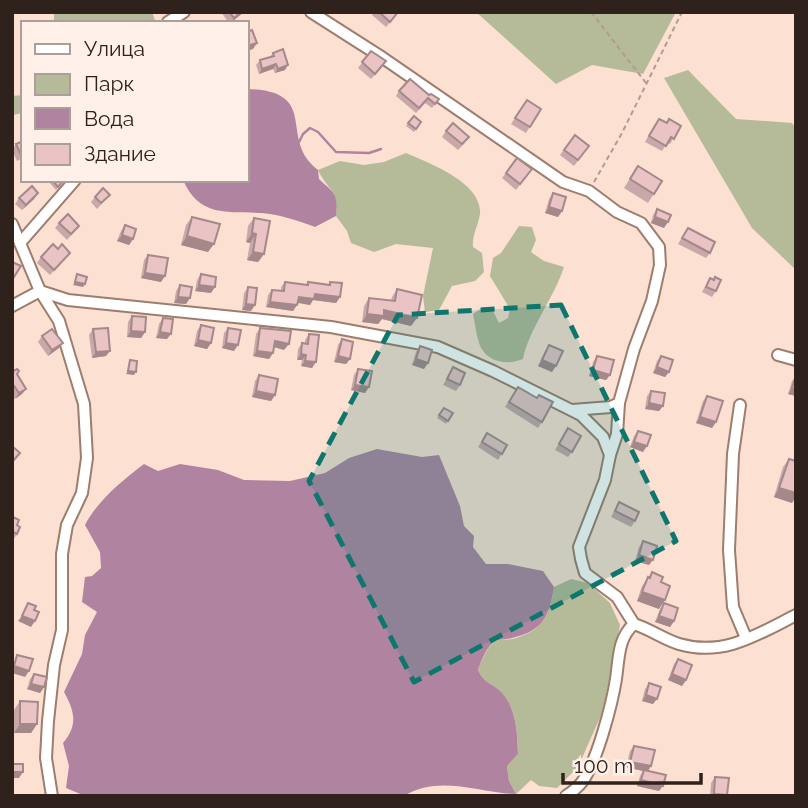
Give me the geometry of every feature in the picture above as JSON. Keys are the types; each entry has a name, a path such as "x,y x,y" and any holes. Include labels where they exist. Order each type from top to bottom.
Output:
{"street":[{"path":"311,12 564,182 589,191 617,212 641,223 659,247 660,265 652,301 634,349 619,403 617,434 605,480 579,547 585,573 617,597 634,624 675,643 695,648 724,648 796,615"},
{"path":"20,243 73,182"},
{"path":"12,224 40,291 59,321 84,404 88,458 82,493 67,525 62,554 62,630 54,665 46,758 52,796"},
{"path":"13,304 40,291 68,300 331,327 427,344 494,371 581,415 603,437 610,455"},
{"path":"778,355 796,360"},
{"path":"572,410 611,407 619,403"},
{"path":"740,405 733,454 729,550 733,607 747,638"},
{"path":"580,796 582,782 594,758 607,717 616,682 622,640 626,631 634,624"},
{"path":"566,796 582,782"}],"path":[{"path":"591,12 646,83"},
{"path":"589,191 622,133 682,12"}],"highlighted area":[{"path":"561,305 676,541 414,682 309,481 398,315"}],"green space":[{"path":"54,12 152,12 155,21 54,21"},
{"path":"476,12 676,12 643,74 592,65 556,84"},
{"path":"688,70 736,119 792,123 796,129 796,270 752,228 664,78"},
{"path":"21,95 21,113 12,115 12,96"},
{"path":"406,153 453,176 473,193 479,203 480,214 473,247 482,253 484,272 475,281 452,286 439,310 425,312 423,296 433,248 396,244 374,252 351,243 347,231 336,216 334,195 318,170 340,161 364,165 384,162"},
{"path":"519,226 532,227 536,240 531,252 544,261 564,267 523,359 504,362 491,358 482,349 473,314 483,307 493,311 499,323 508,318 510,309 490,276 493,258 501,253"},
{"path":"571,579 588,583 610,603 620,625 603,711 578,767 557,788 539,786 531,780 516,794 509,781 507,766 518,754 511,707 502,694 483,679 478,670 495,641 522,636 538,627 547,615 554,587"}],"water":[{"path":"248,89 270,92 284,98 292,107 300,145 306,158 318,170 319,179 334,195 336,216 315,227 268,214 216,210 206,207 190,192 184,182 248,182"},
{"path":"377,449 422,457 439,455 460,506 464,526 474,536 473,547 486,564 508,564 543,571 554,587 550,607 538,627 522,635 492,643 478,670 483,679 502,693 511,707 518,754 507,766 509,781 516,794 445,785 431,786 404,796 85,796 66,788 69,766 63,743 71,730 73,718 64,692 82,654 85,635 97,612 82,602 85,577 92,576 101,568 100,552 85,525 104,499 144,464 158,471 180,464 218,470 244,480 290,481 325,473 349,458"}],"building":[{"path":"229,12 241,12 234,18"},
{"path":"379,12 398,12 390,22"},
{"path":"252,30 257,43 248,46 248,32"},
{"path":"283,49 288,65 278,69 276,64 262,69 260,60 274,56 273,53"},
{"path":"371,51 386,61 375,74 362,62"},
{"path":"410,79 429,95 439,99 435,104 428,98 419,108 399,91"},
{"path":"527,100 541,109 530,127 515,118"},
{"path":"414,116 421,122 416,129 408,123"},
{"path":"659,119 667,123 669,119 681,126 674,139 671,137 666,146 649,136"},
{"path":"453,123 469,137 462,144 446,131"},
{"path":"575,135 589,146 578,160 564,150"},
{"path":"21,142 21,155 16,144"},
{"path":"517,158 532,169 520,184 506,173"},
{"path":"638,166 662,181 654,194 630,179"},
{"path":"32,186 38,193 26,205 19,198"},
{"path":"103,188 110,195 101,203 95,197"},
{"path":"553,193 566,197 562,211 549,207"},
{"path":"657,209 671,215 668,222 655,217"},
{"path":"68,214 79,226 71,234 59,223"},
{"path":"192,217 220,224 214,244 187,236"},
{"path":"254,218 270,221 264,254 253,252 256,234 252,233"},
{"path":"125,225 136,229 133,239 122,235"},
{"path":"688,228 715,242 710,253 682,238"},
{"path":"53,244 58,249 62,244 70,253 54,270 41,257"},
{"path":"148,255 168,258 165,276 145,273"},
{"path":"12,262 21,266 12,280"},
{"path":"77,274 87,277 85,284 75,282"},
{"path":"201,274 216,277 215,287 199,285"},
{"path":"715,277 721,280 716,291 706,287 710,278 714,280"},
{"path":"285,282 308,285 308,282 330,285 330,282 342,283 340,297 315,294 314,299 299,297 297,305 270,302 272,290 284,291"},
{"path":"180,285 192,287 190,298 178,297"},
{"path":"248,287 257,288 255,305 246,304"},
{"path":"397,289 422,295 417,318 384,310 384,316 367,314 369,298 395,301"},
{"path":"132,316 146,317 145,332 131,331"},
{"path":"163,318 173,319 171,334 160,332"},
{"path":"201,325 214,328 211,343 198,340"},
{"path":"108,328 110,351 96,352 93,329"},
{"path":"228,328 241,330 238,345 226,343"},
{"path":"260,328 291,331 289,344 275,341 273,353 257,351"},
{"path":"52,329 63,343 52,350 42,336"},
{"path":"309,334 319,335 316,362 305,361 306,355 301,354 302,343 308,344"},
{"path":"342,339 353,342 350,359 338,356"},
{"path":"549,345 563,351 556,366 542,360"},
{"path":"420,346 432,350 428,363 416,359"},
{"path":"597,356 614,360 610,375 593,370"},
{"path":"661,356 673,360 669,372 657,367"},
{"path":"130,360 137,361 136,372 128,371"},
{"path":"453,367 465,373 460,385 447,379"},
{"path":"17,369 26,389 19,393 12,383 12,372"},
{"path":"358,369 372,371 369,387 355,385"},
{"path":"259,375 278,379 275,395 256,391"},
{"path":"518,387 537,398 539,395 553,402 542,422 509,402"},
{"path":"651,391 665,393 663,406 649,403"},
{"path":"707,396 723,401 716,422 700,417"},
{"path":"444,408 453,413 448,421 439,415"},
{"path":"568,428 581,436 572,452 559,444"},
{"path":"638,431 651,435 647,446 634,442"},
{"path":"487,433 507,445 502,454 482,442"},
{"path":"12,446 20,453 13,461 12,460"},
{"path":"789,459 796,461 796,493 779,488"},
{"path":"619,502 639,512 635,521 615,511"},
{"path":"13,517 19,520 17,534 12,531"},
{"path":"643,541 657,546 653,560 639,555"},
{"path":"652,572 663,577 661,582 670,586 665,600 642,592"},
{"path":"28,603 36,606 34,610 39,612 35,621 22,616"},
{"path":"664,603 678,608 674,621 659,616"},
{"path":"17,655 33,659 29,671 14,666"},
{"path":"678,659 692,665 686,680 672,674"},
{"path":"34,674 47,677 44,687 31,684"},
{"path":"649,683 661,687 657,699 646,695"},
{"path":"20,701 38,702 37,724 20,724"},
{"path":"634,746 655,750 651,766 630,762"},
{"path":"12,764 23,764 23,772 12,772"},
{"path":"644,770 666,775 663,786 641,780"},
{"path":"715,777 729,778 727,795 714,794"}],"waterway":[{"path":"299,142 310,128 318,132 336,152 369,153 381,149"}]}
